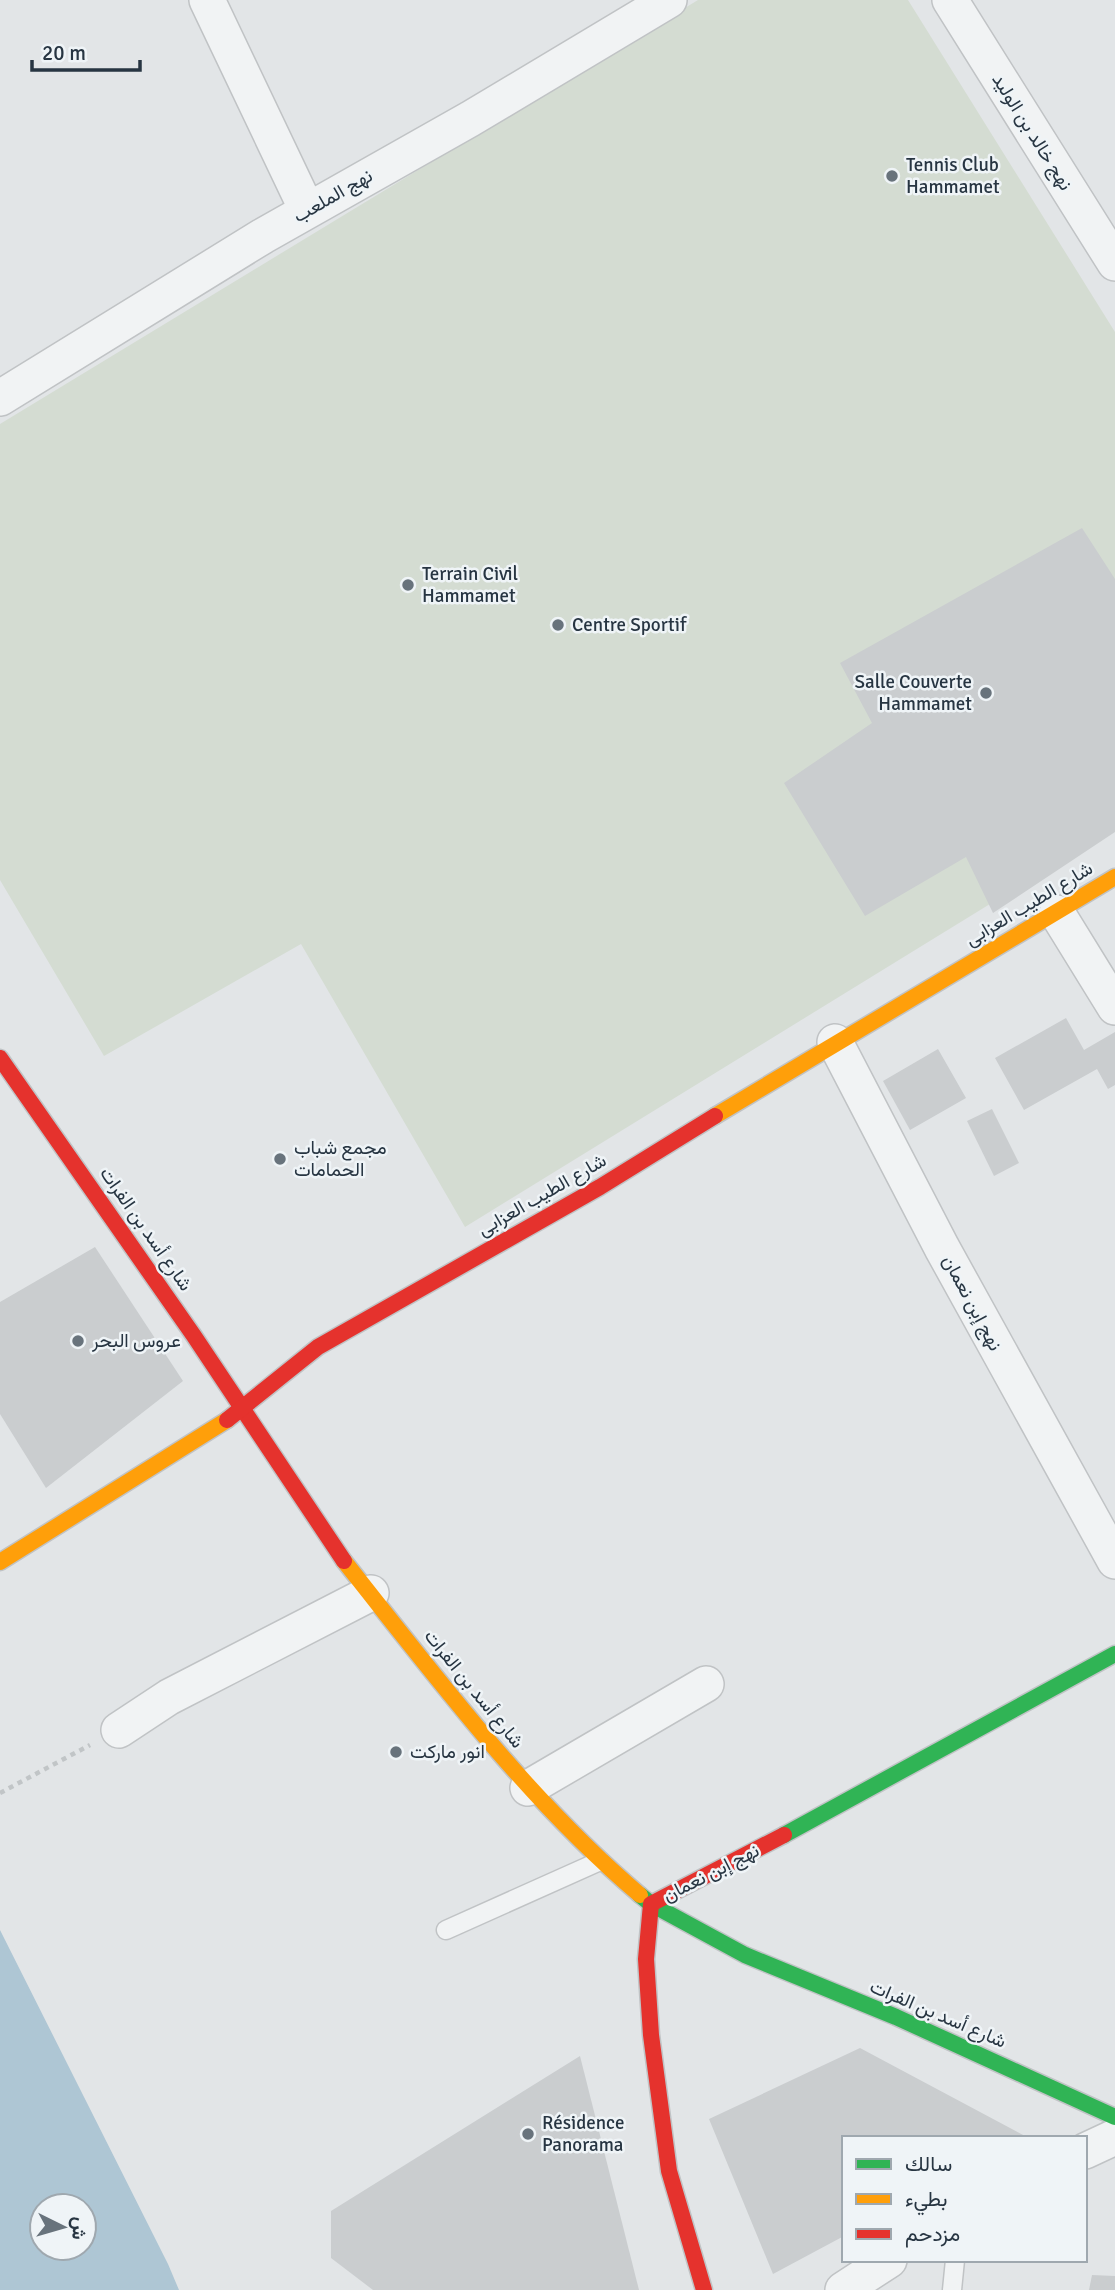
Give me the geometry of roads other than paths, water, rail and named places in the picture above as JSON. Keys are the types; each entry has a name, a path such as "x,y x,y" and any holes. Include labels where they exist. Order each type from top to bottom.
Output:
{"street":[{"path":"207,0 307,210"},
{"name":"نهج الملعب","path":"0,398 307,210 470,119 669,0"},
{"name":"نهج خالد بن الوليد","path":"950,0 1115,263"},
{"name":"شارع الطيب العزابى","path":"0,1562 243,1410 318,1347 600,1187 835,1042 1115,877"},
{"path":"1057,913 1115,1007"},
{"name":"نهج إبن نعمان","path":"835,1042 955,1272 1115,1561"},
{"name":"شارع أسد بن الفرات","path":"0,1058 187,1324 339,1554 495,1752 600,1861 651,1904 746,1955 920,2028 1115,2117"},
{"path":"119,1730 169,1697 371,1593"},
{"name":"نهج إبن نعمان","path":"704,2290 669,2171 651,2035 646,1959 651,1904 803,1825 1115,1654"},
{"path":"528,1788 706,1684"},
{"path":"1087,2150 1115,2137"},
{"path":"843,2290 886,2262"}],"lane":[{"path":"446,1930 600,1861"},
{"path":"952,2290 955,2262"}],"water":[{"path":"0,1930 168,2264 179,2290 0,2290"}],"place":[{"name":"Tennis Club Hammamet","path":"892,176"},
{"name":"Terrain Civil Hammamet","path":"408,585"},
{"name":"Centre Sportif","path":"558,625"},
{"name":"Salle Couverte Hammamet","path":"986,693"},
{"name":"مجمع شباب الحمامات","path":"280,1159"},
{"name":"عروس البحر","path":"78,1341"},
{"name":"انور ماركت","path":"396,1752"},
{"name":"Résidence Panorama","path":"528,2134"}]}
